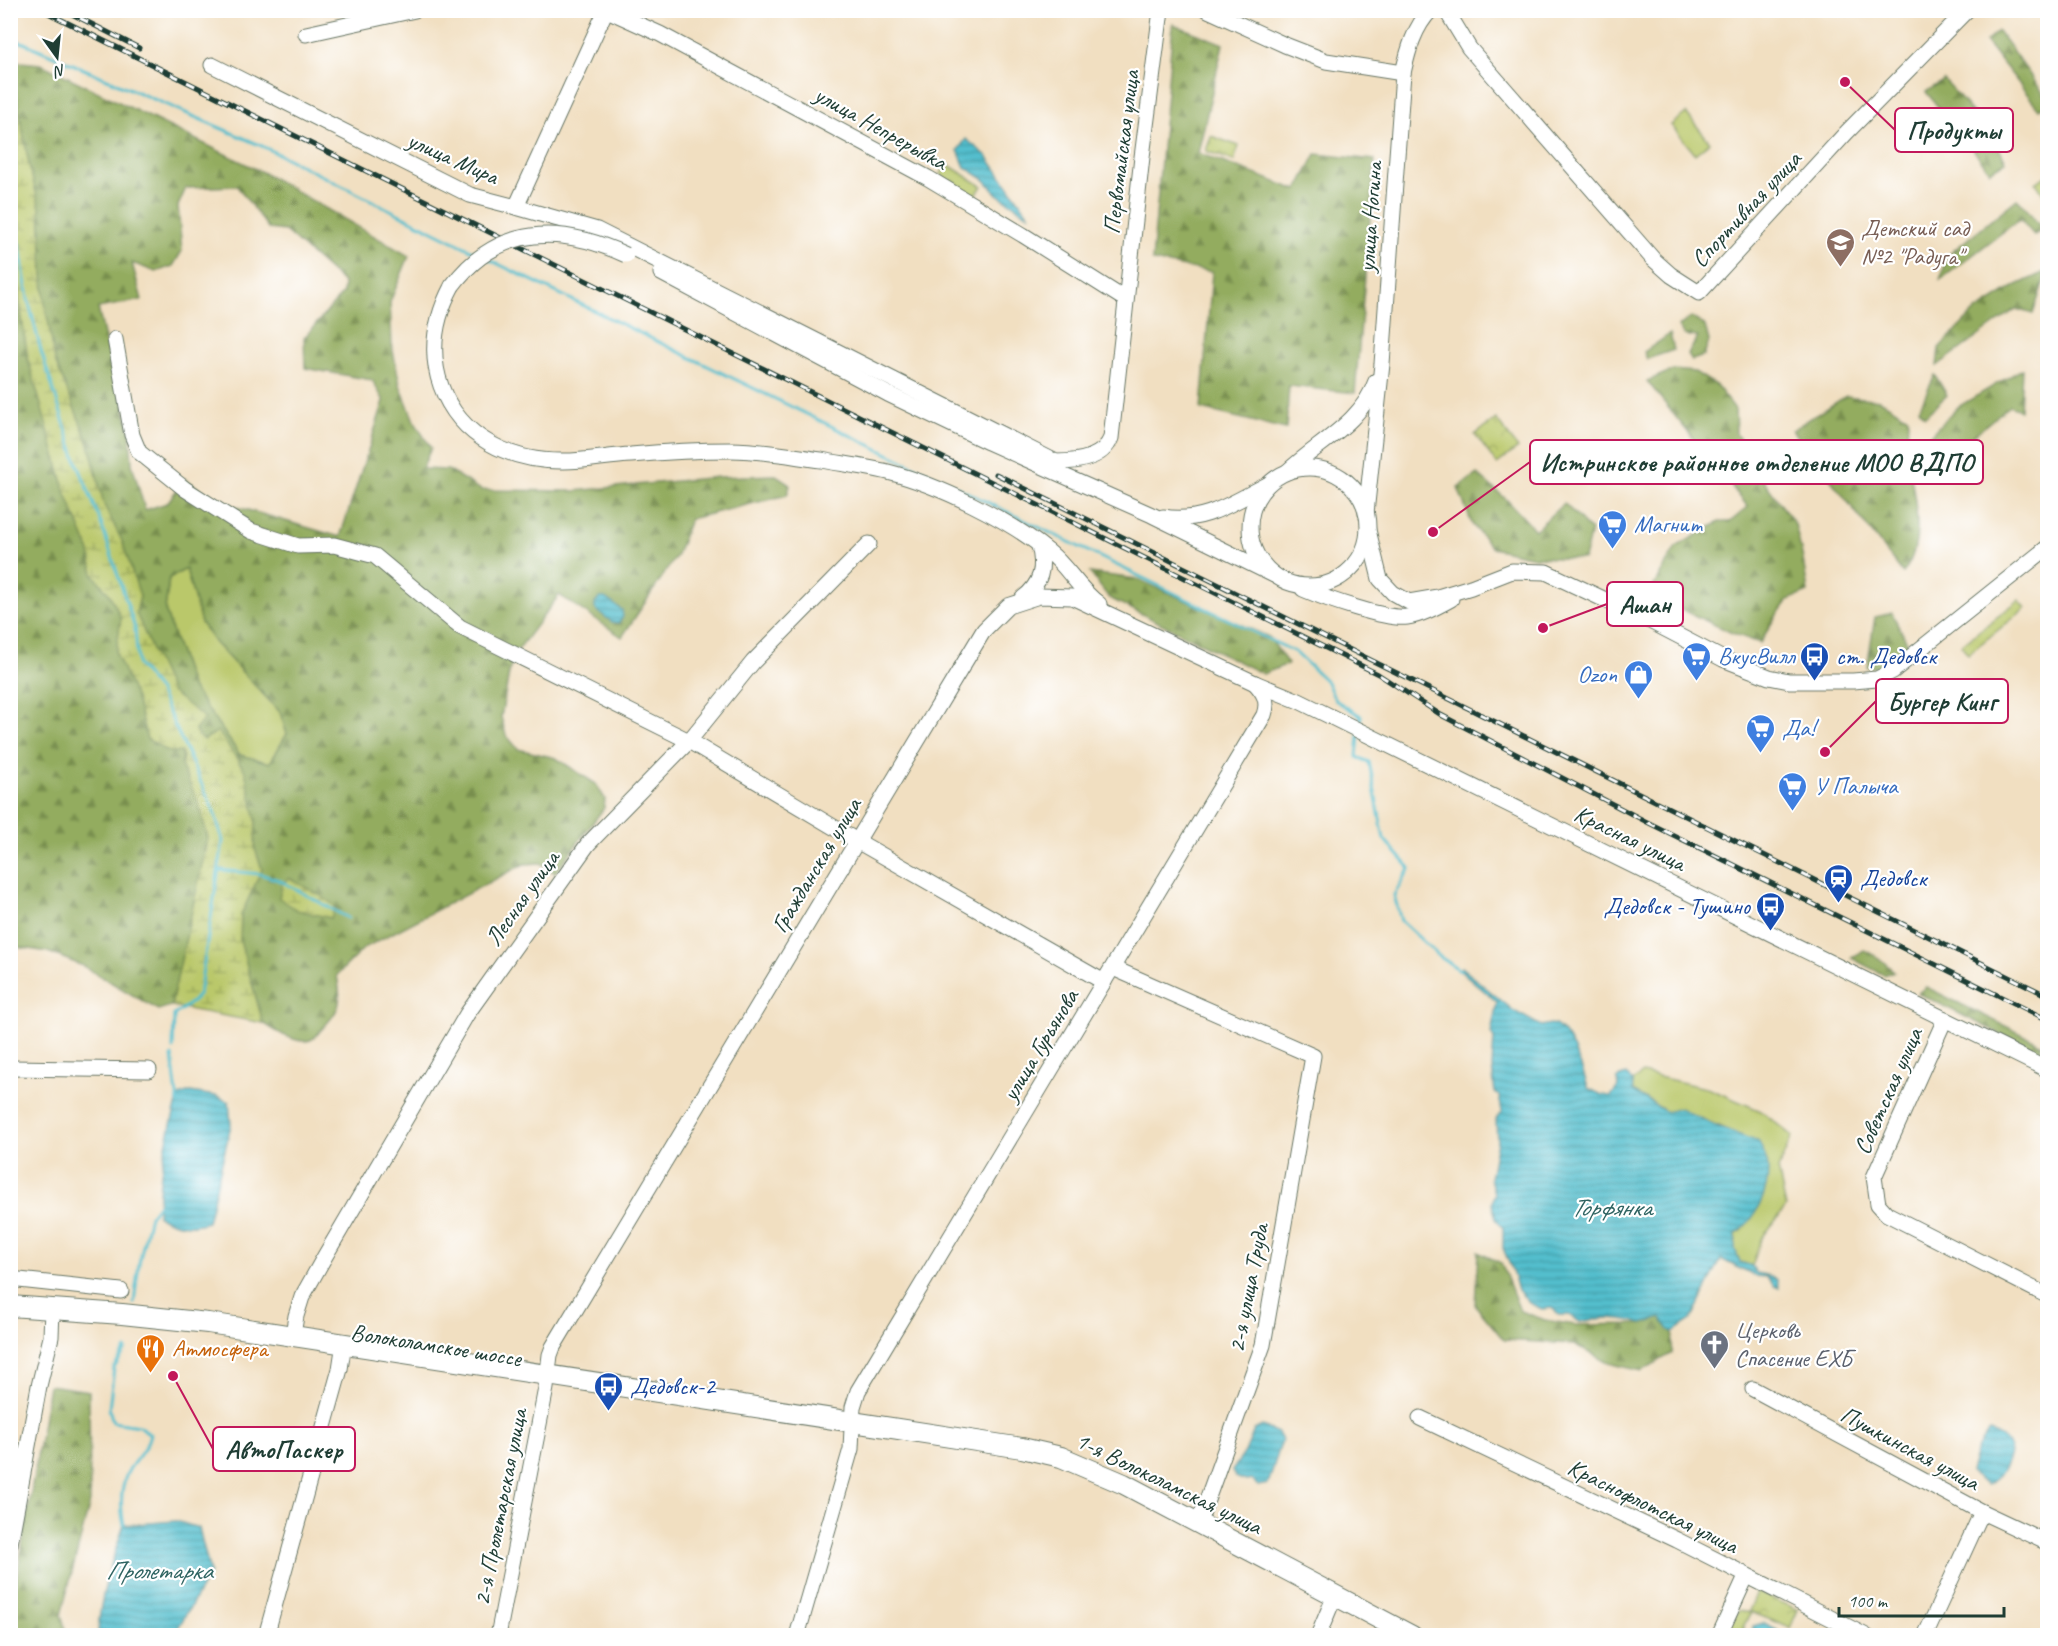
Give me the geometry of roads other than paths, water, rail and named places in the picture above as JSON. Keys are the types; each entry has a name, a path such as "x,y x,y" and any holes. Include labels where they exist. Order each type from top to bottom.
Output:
{"main road":[{"name":"Волоколамское шоссе","path":"10,1306 52,1315 207,1336 343,1350 852,1429"},
{"name":"Волоколамское шоссе","path":"10,1318 52,1315 208,1323 293,1335 343,1350"},
{"name":"1-я Волоколамская улица","path":"852,1429 977,1440 1061,1457 1125,1484 1199,1522 1333,1600 1387,1635"},
{"name":"1-я Волоколамская улица","path":"852,1429 1035,1463 1087,1479 1333,1600 1412,1635"}],"street":[{"path":"306,34 415,10"},
{"name":"улица Мира","path":"212,65 466,193 516,207 607,10"},
{"name":"улица Непрерывка","path":"607,10 660,34 928,178 1126,300"},
{"name":"Первомайская улица","path":"516,207 597,230 1056,462 1088,458 1102,452 1108,446 1111,438 1161,10"},
{"path":"1208,10 1326,61 1403,73"},
{"name":"улица Ногина","path":"1366,513 1382,364 1403,73 1410,44 1425,16 1431,10"},
{"name":"Спортивная улица","path":"1446,10 1469,48 1653,259 1671,275 1699,293 1838,142 1967,10"},
{"path":"1116,617 1095,602 1056,558 1026,534 948,494 888,472 775,453 732,450 563,461 524,458 498,449 475,434 457,415 443,391 434,351 437,324 446,298 452,286 470,265 492,249 517,238 557,234 609,247 888,394 998,447 1152,515 1318,595 1394,616 1407,617 1438,606 1472,587 1512,571 1546,572 1742,668 1789,681 1877,679 1893,670 2048,547"},
{"path":"115,339 132,435 139,452 185,489 251,531 298,546 334,545 375,556 460,627 689,741 857,841 1104,982"},
{"path":"1152,515 1182,519 1204,516 1226,507 1285,474 1356,415 1370,394 1382,364"},
{"path":"1285,474 1315,469 1335,474 1352,487 1358,494 1366,513 1380,579 1400,598 1409,602 1472,587"},
{"path":"1269,484 1261,493 1252,511 1250,532 1255,551 1266,568 1274,575"},
{"path":"1293,584 1323,585 1342,576 1350,570 1362,553 1368,530"},
{"name":"Лесная улица","path":"293,1335 302,1297 467,1014 588,844 689,741 753,662 869,544"},
{"path":"1012,605 1037,585 1043,565 1039,546"},
{"name":"Гражданская улица","path":"547,1382 553,1347 984,630 1008,606 1039,596 1072,597 1255,683"},
{"name":"улица Гурьянова","path":"797,1635 851,1449 853,1407 858,1391 1264,715 1266,700 1263,692 1255,683"},
{"name":"Красная улица","path":"1255,683 1299,700 2048,1070"},
{"name":"2-я улица Труда","path":"1113,968 1313,1056 1263,1345 1199,1522"},
{"name":"Советская улица","path":"1945,1019 1874,1177 1878,1204 1887,1214 2048,1296"},
{"path":"10,1068 148,1070"},
{"path":"10,1279 121,1291"},
{"path":"10,1544 39,1386 51,1336 52,1315"},
{"path":"266,1635 343,1350"},
{"name":"2-я Пролетарская улица","path":"498,1635 547,1382"},
{"name":"Пушкинская улица","path":"1753,1389 1982,1512 2048,1543"},
{"name":"Краснофлотская улица","path":"1420,1418 1677,1540 1866,1635"},
{"path":"1925,1635 1982,1512"},
{"path":"1719,1635 1746,1576"},
{"path":"1318,1635 1333,1600"}],"water":[{"path":"966,139 987,156 1030,216 997,194 985,180 965,167 958,150"},
{"path":"600,598 605,598 622,610 623,617 619,623 612,622 595,609 595,603"},
{"name":"Торфянка","path":"1461,967 1514,1011 1541,1026 1553,1024 1561,1029 1576,1054 1588,1088 1602,1095 1611,1096 1618,1087 1617,1079 1627,1074 1632,1082 1633,1091 1666,1112 1680,1108 1718,1127 1759,1142 1768,1165 1766,1186 1755,1214 1736,1234 1735,1249 1740,1262 1752,1266 1756,1273 1771,1276 1777,1280 1779,1288 1774,1286 1767,1277 1754,1276 1721,1259 1691,1320 1673,1332 1661,1318 1642,1324 1611,1318 1580,1322 1569,1315 1559,1315 1552,1308 1542,1309 1529,1303 1518,1290 1503,1248 1503,1228 1496,1219 1492,1204 1494,1193 1490,1178 1497,1142 1496,1119 1502,1111 1499,1096 1495,1093 1492,1067 1494,1039 1491,1033 1497,1002 1460,970"},
{"path":"190,1092 216,1096 229,1102 231,1125 208,1222 188,1225 171,1222 158,1216 158,1200 164,1155 179,1096"},
{"path":"1262,1426 1278,1433 1282,1440 1268,1484 1258,1486 1252,1480 1246,1481 1235,1477 1232,1471 1245,1452 1254,1430"},
{"path":"1990,1431 2001,1437 2010,1450 2004,1468 1987,1485 1970,1473 1977,1450"},
{"name":"Пролетарка","path":"176,1521 199,1528 210,1573 174,1635 98,1635 104,1593 124,1525"},
{"path":"1763,1623 1776,1629 1781,1635 1754,1635 1753,1626"}],"waterway":[{"path":"10,37 262,146 477,253"},
{"path":"10,183 28,299 41,351 75,457 100,520 135,628 138,665 159,691 214,811 223,841 199,994 174,1015 173,1049"},
{"path":"488,259 1295,652 1327,682 1335,700 1361,716 1360,726"},
{"path":"1359,735 1357,757 1369,762 1384,839 1410,868 1394,895 1401,921 1440,957 1460,970"},
{"path":"219,870 260,874 279,880 348,918"},
{"path":"172,1056 178,1103"},
{"path":"134,1303 139,1263 150,1216 159,1204"},
{"path":"124,1525 122,1511 124,1481 150,1434 139,1426 113,1422 109,1409 114,1368 126,1349"}],"railway":[{"path":"42,10 1378,674 1441,715 1647,822 2048,1020"},
{"path":"64,10 139,48"},
{"path":"996,474 2048,996"}],"place":[{"name":"Продукты","path":"1845,82"},
{"name":"Детский сад №2 \"Радуга\"","path":"1840,268"},
{"name":"Истринское районное отделение МОО ВДПО","path":"1433,532"},
{"name":"Магнит","path":"1613,550"},
{"name":"Ашан","path":"1543,628"},
{"name":"ВкусВилл","path":"1697,682"},
{"name":"ст. Дедовск","path":"1815,682"},
{"name":"Ozon","path":"1638,700"},
{"name":"Бургер Кинг","path":"1825,752"},
{"name":"Да!","path":"1761,754"},
{"name":"У Палыча","path":"1793,812"},
{"name":"Дедовск","path":"1839,904"},
{"name":"Дедовск - Тушино","path":"1771,932"},
{"name":"Церковь Спасение ЕХБ","path":"1714,1370"},
{"name":"Атмосфера","path":"151,1374"},
{"name":"АвтоПаскер","path":"173,1376"},
{"name":"Дедовск-2","path":"609,1412"}]}
